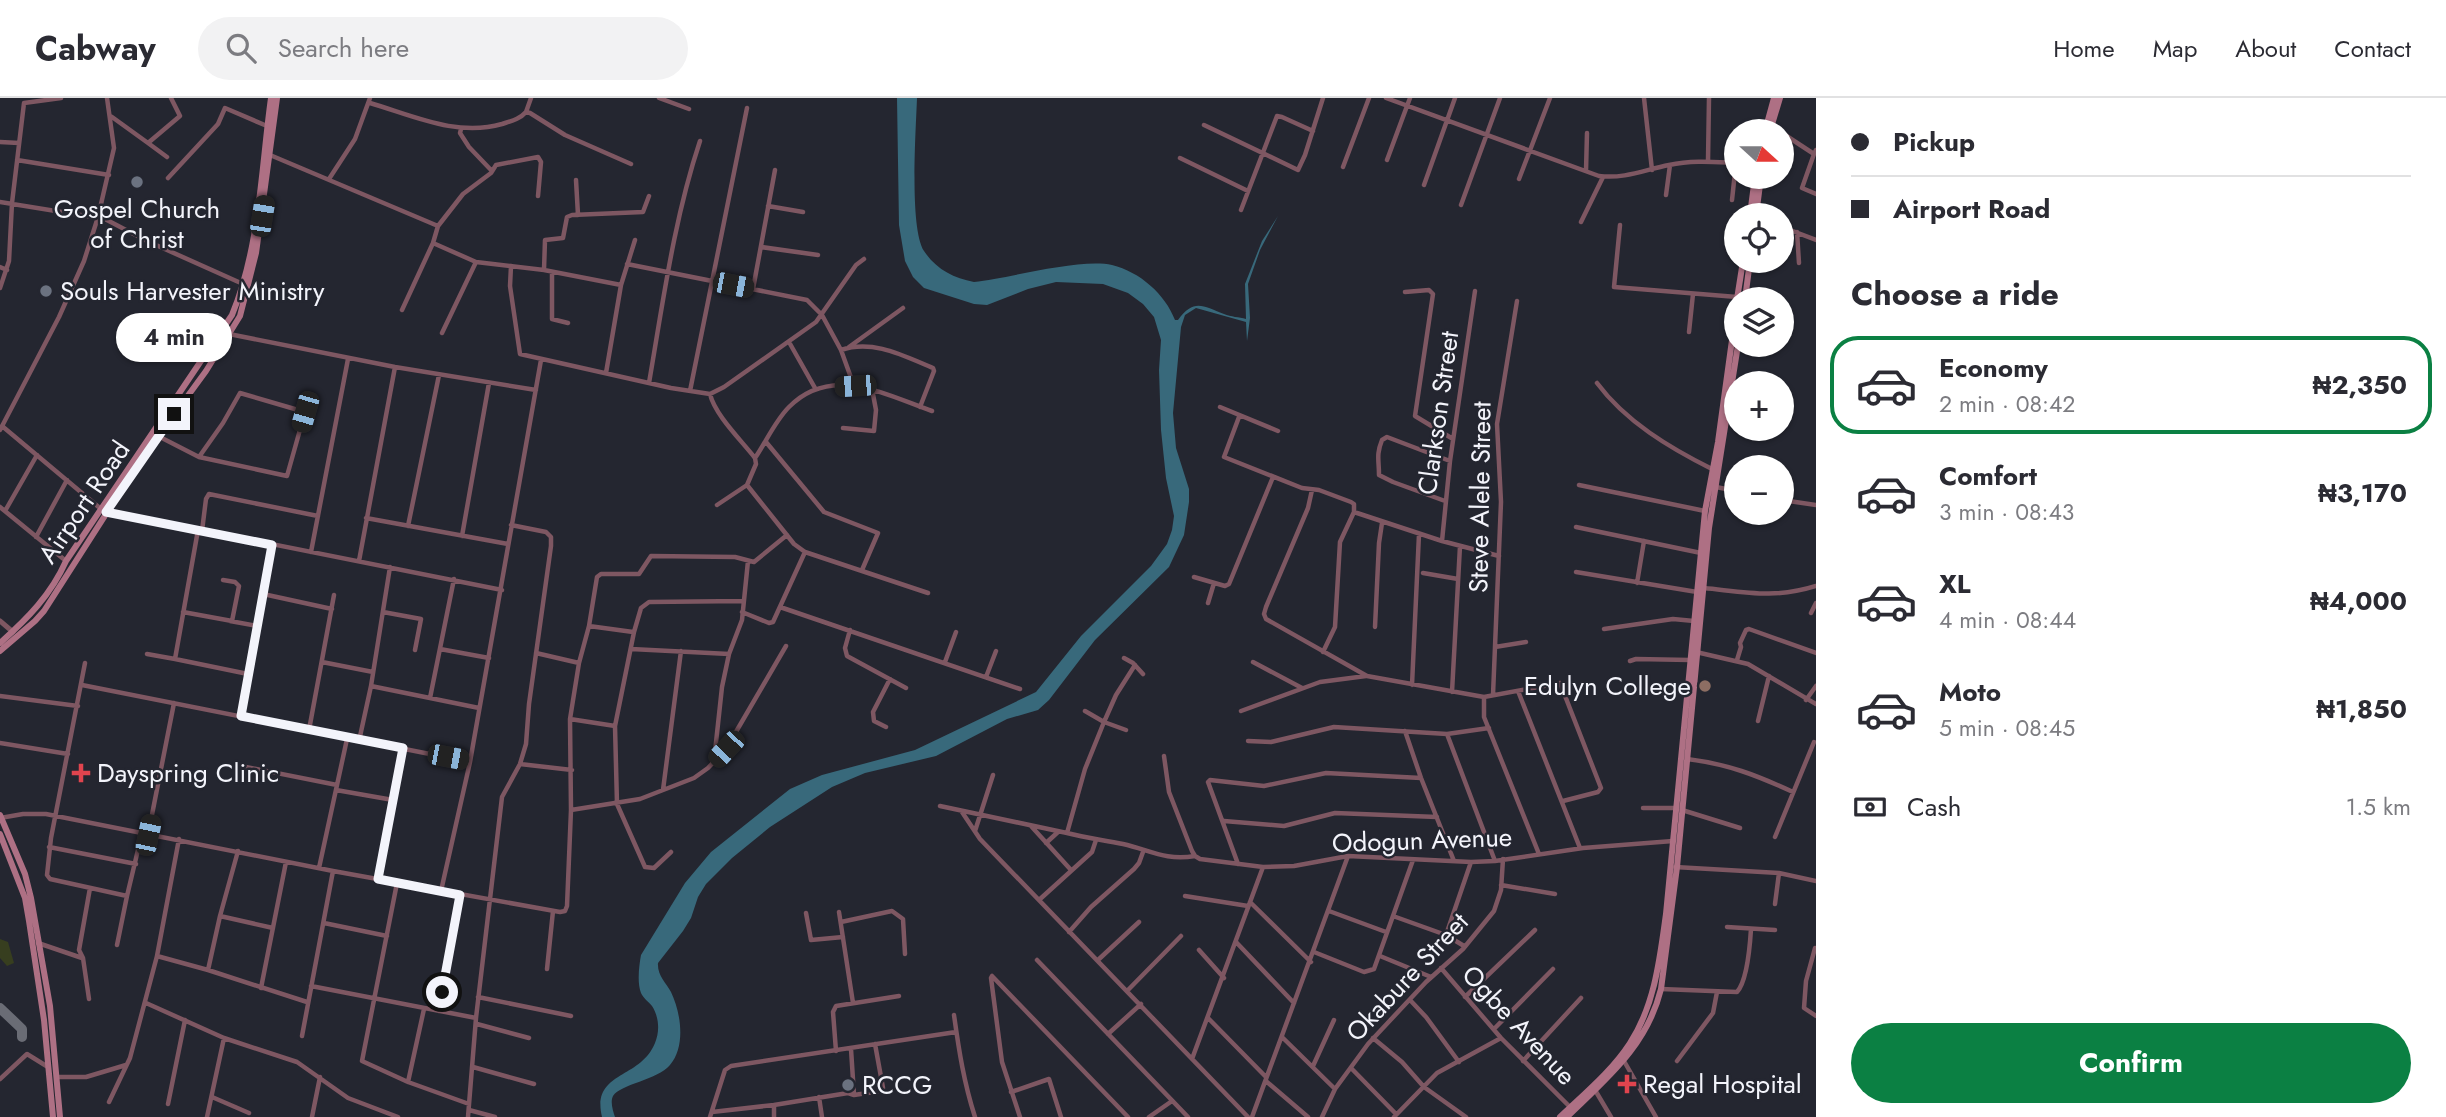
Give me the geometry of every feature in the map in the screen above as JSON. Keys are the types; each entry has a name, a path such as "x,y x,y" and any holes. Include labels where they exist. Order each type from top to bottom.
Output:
{"main road":[{"name":"Airport Road","path":"0,643 44,599 66,561 154,437 226,325 243,284 250,251 271,98"},
{"name":"Airport Road","path":"154,437 206,371 240,316 257,253 277,98"},
{"path":"1773,119 1774,98"},
{"path":"1776,119 1780,98"},
{"path":"1560,1117 1618,1059 1636,1034 1653,987 1674,867 1673,841 1687,759 1705,511 1730,357"},
{"path":"1567,1117 1624,1061 1644,1033 1661,989 1674,867 1690,660 1694,652 1694,621 1736,357"},
{"name":"Airport Road","path":"0,652 44,611 104,510"},
{"path":"0,817 25,874 38,943 53,1117"},
{"path":"0,834 25,898 42,983 57,1077 60,1117"}],"street":[{"path":"0,289 7,270 24,103 61,98"},
{"path":"107,98 114,148 98,217 84,261 59,317 1,428 104,510 502,590"},
{"path":"148,143 180,116 170,98"},
{"path":"329,179 355,139 370,101 435,124 461,129 487,128 512,121 526,112 531,98"},
{"path":"659,98 689,109"},
{"path":"1204,125 1294,170 1300,169 1324,98"},
{"path":"1343,167 1369,98"},
{"path":"1386,98 1603,177 1617,178 1670,165 1724,162"},
{"path":"1387,160 1410,98"},
{"path":"1424,185 1455,98"},
{"path":"1461,205 1500,98"},
{"path":"1519,179 1550,98"},
{"path":"1644,98 1652,170"},
{"path":"1708,161 1709,98"},
{"path":"168,178 218,124 225,108 267,126"},
{"path":"690,391 747,108"},
{"path":"526,112 565,135 631,164"},
{"path":"1241,210 1278,115 1313,131"},
{"path":"111,116 167,157"},
{"path":"461,129 464,142 491,170"},
{"path":"1586,172 1587,132"},
{"path":"649,383 668,272 690,173 700,141"},
{"path":"0,142 19,143"},
{"path":"1794,142 1815,152 1802,188 1816,194"},
{"path":"270,155 438,226"},
{"path":"402,310 433,243 438,226 463,194 491,173 491,170 500,163 538,157 541,162 538,196"},
{"path":"1180,158 1248,191"},
{"path":"17,160 109,175"},
{"path":"1666,195 1670,165"},
{"path":"753,289 775,170"},
{"path":"1581,222 1603,177"},
{"path":"576,180 579,215"},
{"path":"1732,200 1733,189"},
{"path":"544,270 545,240 563,238 567,217 643,212 649,196"},
{"path":"0,202 98,217 243,284"},
{"path":"768,206 803,212"},
{"path":"1619,225 1614,288 1724,297"},
{"path":"1794,231 1816,240"},
{"path":"1797,232 1799,263"},
{"path":"606,373 621,285 635,240"},
{"path":"433,243 476,262 544,270 621,285"},
{"path":"761,247 818,255"},
{"path":"511,267 510,286 517,350 525,357 710,394 789,342 822,315 856,265 864,259"},
{"path":"442,333 476,262"},
{"path":"627,264 807,300 822,315 841,350 855,386"},
{"path":"0,267 7,270"},
{"path":"552,272 552,319 569,323"},
{"path":"1405,292 1429,290 1433,294 1415,416 1453,439"},
{"name":"Clarkson Street","path":"1442,541 1450,461 1475,291"},
{"path":"1689,332 1693,294"},
{"name":"Steve Alele Street","path":"1493,695 1501,479 1497,424 1517,301"},
{"path":"849,348 903,308"},
{"path":"229,334 348,359 536,390"},
{"path":"789,342 815,388"},
{"path":"841,350 883,348 933,368 920,407"},
{"path":"312,552 348,359"},
{"path":"441,891 470,762 541,360"},
{"path":"359,561 395,367"},
{"path":"408,526 439,375"},
{"path":"462,536 489,383"},
{"path":"1597,383 1630,419 1713,470"},
{"path":"755,458 788,407 815,388 855,386 872,389 932,411"},
{"path":"843,428 874,431 876,410 872,389"},
{"path":"154,437 199,457 287,476 305,412 240,393 223,424 199,457"},
{"path":"710,394 718,412 757,464 747,485 717,505"},
{"path":"1220,407 1278,431"},
{"path":"1239,417 1224,457 1273,477 1354,504 1354,512 1340,542 1335,627 1323,652"},
{"path":"1445,501 1379,475 1377,454 1382,440 1387,438 1450,461"},
{"path":"766,442 824,512 878,533 862,570"},
{"path":"37,455 2,509 66,561"},
{"path":"1194,577 1225,586 1229,584 1273,477"},
{"path":"36,537 67,480"},
{"path":"747,485 787,535 805,552 928,593"},
{"path":"1579,485 1705,511"},
{"path":"1716,487 1724,489"},
{"path":"1312,490 1308,508 1264,614 1266,619 1367,676 1484,697 1558,683 1601,788 1598,792 1563,801"},
{"path":"175,659 209,494 318,516"},
{"path":"1794,502 1816,505"},
{"path":"1354,512 1382,523 1499,556"},
{"path":"366,518 508,544"},
{"path":"1375,627 1382,523"},
{"path":"468,1117 478,997 502,797 520,764 526,744 551,537 546,532 511,525"},
{"path":"1576,527 1701,554"},
{"path":"1412,685 1419,534"},
{"path":"0,817 23,814 55,816 490,901 565,911 571,810 570,719 579,663 589,626 595,580 601,574 639,574 651,556 736,557 757,562 767,549 787,535"},
{"path":"1637,583 1644,541"},
{"path":"241,716 272,545"},
{"path":"1452,692 1460,546"},
{"path":"742,612 769,623 774,622 805,552"},
{"path":"714,762 720,699 729,654 740,629 748,561"},
{"path":"359,741 371,686 390,567"},
{"path":"1576,572 1637,583 1764,595 1801,591 1816,586"},
{"path":"1423,573 1458,579"},
{"path":"430,698 453,579"},
{"path":"223,580 235,582 239,586 232,621 227,620"},
{"path":"1208,603 1214,583"},
{"path":"263,594 332,609"},
{"path":"309,730 334,595"},
{"path":"671,852 654,868 645,867 617,804 615,726 634,632 641,608 649,602 743,601"},
{"path":"1811,612 1816,603"},
{"path":"780,607 1020,689"},
{"path":"183,612 257,626"},
{"path":"383,612 421,619 415,650"},
{"path":"1604,629 1672,619 1694,621"},
{"path":"0,621 13,632"},
{"path":"589,626 634,632"},
{"path":"1737,660 1745,630 1749,629 1816,653"},
{"path":"850,630 845,648 847,656 906,688"},
{"path":"946,662 957,632"},
{"path":"1495,647 1526,642"},
{"path":"571,810 640,799 694,778 726,749 786,646"},
{"path":"440,649 489,658"},
{"path":"631,649 729,654"},
{"path":"663,789 681,651"},
{"path":"986,677 996,651"},
{"path":"1694,652 1737,660 1816,704"},
{"path":"536,653 579,663"},
{"path":"147,654 248,674"},
{"path":"1124,658 1143,674"},
{"path":"1630,661 1690,660"},
{"path":"322,662 373,672"},
{"path":"1253,662 1302,689"},
{"path":"85,663 49,847 47,876 50,879 127,896"},
{"path":"1067,833 1085,769 1104,722 1116,695 1135,666"},
{"path":"1241,711 1320,682 1367,676"},
{"path":"1758,721 1769,676"},
{"path":"886,727 874,721 873,712 890,679"},
{"path":"82,685 470,762"},
{"path":"371,686 479,708"},
{"path":"1806,700 1816,687"},
{"path":"1518,691 1580,848"},
{"path":"0,696 78,706"},
{"path":"1484,697 1484,717 1539,854"},
{"path":"117,945 174,703"},
{"path":"1085,711 1126,730"},
{"path":"570,719 615,726"},
{"path":"1248,741 1271,742 1334,727 1447,734 1489,729"},
{"path":"1405,731 1420,778 1454,861"},
{"path":"1447,734 1496,861"},
{"path":"319,868 347,738"},
{"path":"0,743 68,754"},
{"path":"1775,837 1814,743"},
{"path":"378,879 403,748"},
{"path":"1164,756 1169,792 1195,856"},
{"path":"1687,759 1743,770 1793,792"},
{"path":"520,764 572,770"},
{"path":"240,766 393,800"},
{"path":"1238,864 1208,780 1264,786 1326,773 1420,778"},
{"path":"975,831 993,775"},
{"name":"Odogun Avenue","path":"940,806 1124,844 1163,857 1195,856 1263,867 1294,866 1348,856 1496,861 1580,848 1673,841"},
{"path":"1643,808 1679,809 1740,828"},
{"path":"962,812 975,831 1069,932 1250,1117 1311,961 1348,856"},
{"path":"1224,821 1284,826 1335,813 1437,817"},
{"path":"1031,825 1071,870"},
{"path":"1046,843 1059,831"},
{"path":"109,1102 127,1065 146,1003 179,839"},
{"path":"1039,900 1092,852 1096,840"},
{"path":"49,847 136,864"},
{"path":"208,970 238,851"},
{"path":"1069,932 1091,907 1134,869 1143,852"},
{"name":"Okabure Street","path":"1322,1117 1335,1089 1373,1038 1464,946 1494,911 1502,885 1503,859"},
{"path":"1314,952 1367,972 1374,969 1413,860"},
{"path":"261,988 286,862"},
{"path":"1446,935 1471,862"},
{"path":"1192,1059 1263,867"},
{"path":"1674,867 1779,873 1816,881"},
{"path":"302,1036 333,871"},
{"path":"1775,904 1779,873"},
{"path":"397,883 362,1061 495,1117"},
{"path":"1502,885 1555,894"},
{"path":"89,999 83,958 79,950 90,888"},
{"path":"439,1011 460,895"},
{"path":"1185,896 1249,904 1311,961"},
{"path":"547,969 552,911"},
{"path":"841,922 892,911 897,913 903,919 905,954"},
{"path":"1329,911 1387,932"},
{"path":"839,912 853,1003"},
{"path":"806,913 811,940 843,937"},
{"path":"220,916 273,928"},
{"path":"1393,916 1446,935 1464,946"},
{"path":"1098,960 1139,922"},
{"path":"324,923 387,936"},
{"path":"1727,927 1775,930"},
{"path":"1661,989 1739,991 1750,949 1751,929"},
{"path":"1465,997 1535,930"},
{"path":"1128,990 1181,936"},
{"path":"1236,942 1294,1003"},
{"path":"38,943 83,958"},
{"path":"1815,948 1806,981 1804,1009 1816,1016"},
{"path":"1199,950 1224,978"},
{"path":"157,956 307,1002"},
{"path":"1380,956 1432,977"},
{"path":"1037,960 1188,1117"},
{"name":"Ogbe Avenue","path":"1441,968 1501,1038 1570,1107"},
{"path":"1494,1029 1553,969"},
{"path":"1020,1117 1002,1062 990,978 992,976 1128,1117"},
{"path":"312,986 439,1011 529,1038"},
{"path":"1677,1061 1713,1013 1717,992"},
{"path":"836,1051 836,1006 899,996"},
{"path":"478,997 571,1016"},
{"path":"1524,1061 1581,998"},
{"path":"1410,1000 1459,1062"},
{"path":"146,1003 224,1038 297,1062 348,1098 398,1117"},
{"path":"1108,1034 1141,1004"},
{"path":"408,1082 424,1009"},
{"path":"954,1015 964,1086 975,1117"},
{"path":"1209,1019 1266,1079 1308,1117"},
{"path":"168,1104 185,1020"},
{"path":"1312,1067 1334,1020"},
{"path":"875,1044 883,1088 881,1091 819,1097 711,1115 727,1067 850,1049 875,1044 956,1032"},
{"path":"1282,1037 1335,1089"},
{"path":"207,1117 224,1038"},
{"path":"1373,1038 1402,1062 1424,1087 1466,1117"},
{"path":"1351,1068 1395,1116 1437,1073 1501,1038"},
{"path":"850,1049 854,1095"},
{"path":"0,1079 27,1054 49,1069"},
{"path":"1624,1061 1656,1117"},
{"path":"57,1077 86,1077 127,1065"},
{"path":"473,1067 534,1084"},
{"path":"312,1117 320,1077"},
{"path":"1011,1092 1049,1079 1061,1117"},
{"path":"1595,1090 1611,1117"},
{"path":"212,1097 248,1112"},
{"path":"819,1097 821,1117"},
{"path":"1149,1117 1172,1101"},
{"path":"774,1105 774,1117"}],"green space":[{"path":"0,939 8,942 14,963 7,966 0,958"}],"water":[{"path":"897,98 917,98 914,177 919,239 924,251 934,263 959,278 974,282 1064,266 1112,265 1132,273 1150,285 1165,301 1175,320 1194,306 1246,319 1245,284 1262,241 1278,216 1260,250 1248,284 1250,318 1247,341 1246,322 1196,308 1185,315 1181,327 1173,413 1176,448 1189,489 1189,502 1184,535 1169,567 1095,640 1049,700 1038,710 1007,719 936,756 865,773 832,787 770,827 732,858 706,884 691,918 658,963 660,975 671,992 679,1019 680,1039 675,1057 664,1070 617,1092 612,1101 615,1117 602,1117 601,1102 604,1091 610,1083 648,1055 658,1034 656,1015 640,989 641,955 685,883 711,852 790,789 822,775 915,750 1036,692 1081,636 1151,566 1167,544 1172,530 1174,516 1166,478 1161,430 1161,340 1154,317 1128,293 1103,284 1056,282 1028,289 987,305 974,304 924,288 913,277 905,261 899,225"}],"taxiway":[{"path":"0,1008 22,1029 22,1037"}],"place":[{"name":"Gospel Church of Christ","path":"137,182"},
{"name":"Souls Harvester Ministry","path":"46,291"},
{"name":"Edulyn College","path":"1705,686"},
{"name":"Dayspring Clinic","path":"81,773"},
{"name":"Regal Hospital","path":"1627,1084"},
{"name":"RCCG","path":"848,1085"}],"route":[{"path":"174,414 106,512 272,545 241,716 403,748 378,879 460,895 442,992"}]}
